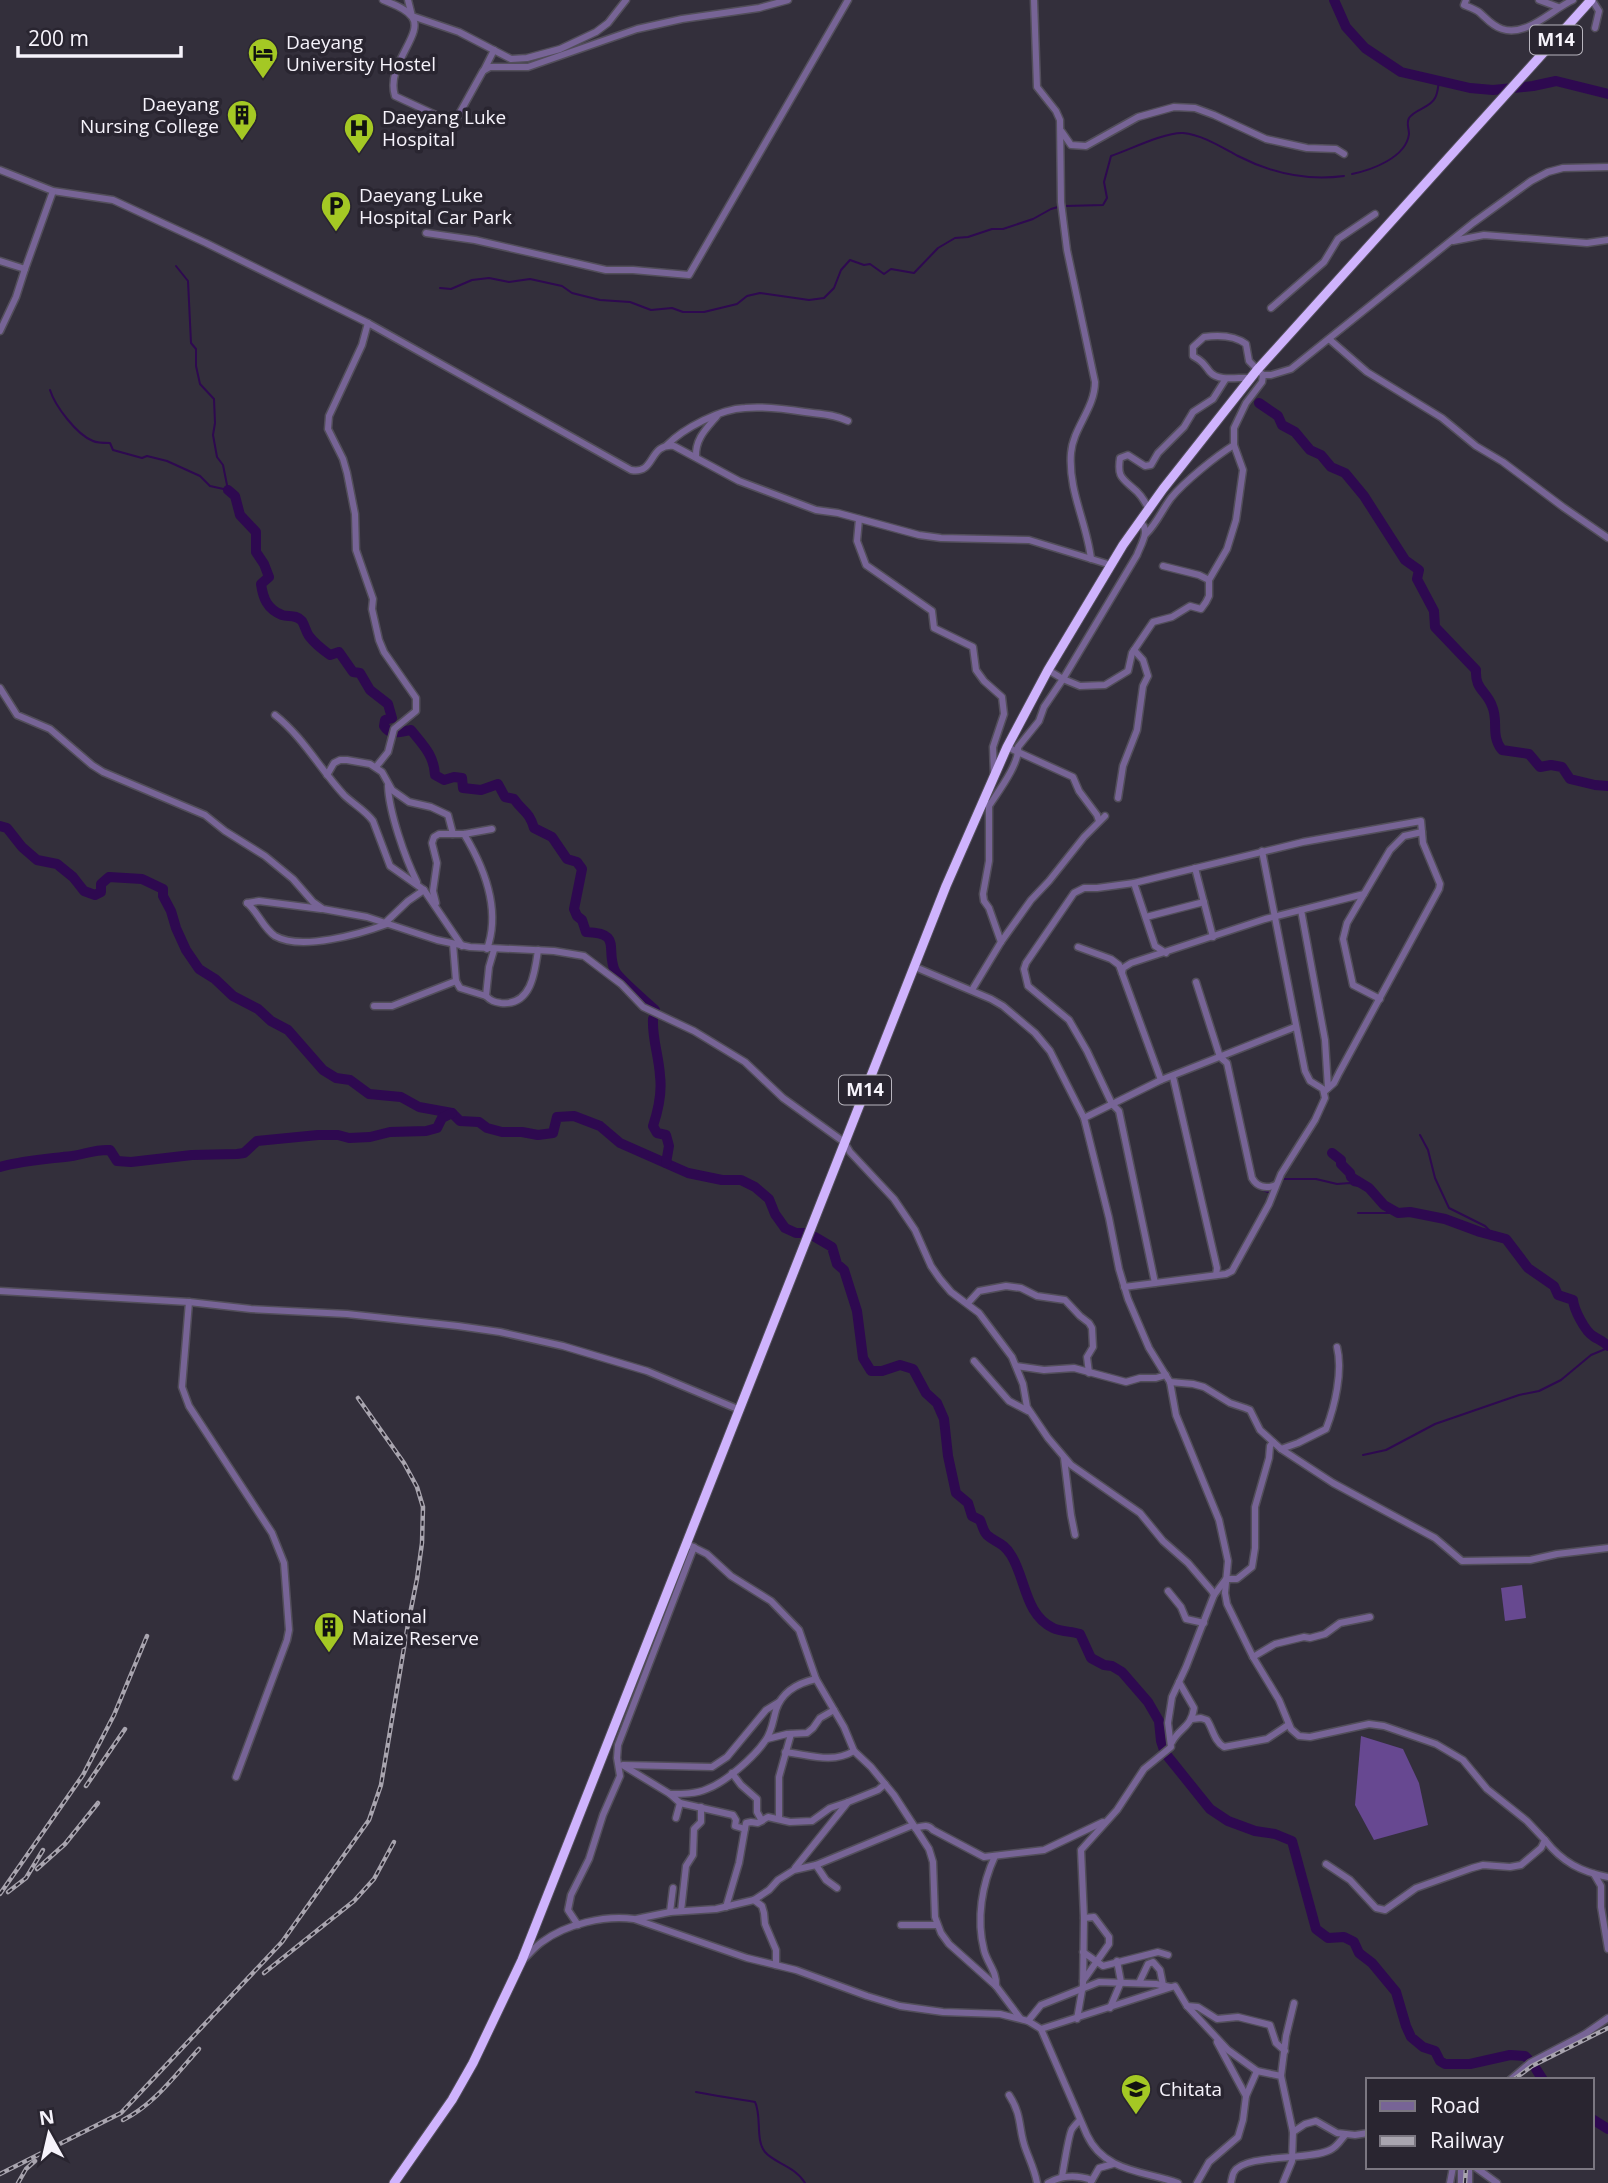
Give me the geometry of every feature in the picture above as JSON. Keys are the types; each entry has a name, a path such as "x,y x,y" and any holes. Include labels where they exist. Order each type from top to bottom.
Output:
{"highway":[{"name":"M14","path":"398,2181 452,2100 473,2063 522,1961 690,1546 740,1410 946,886 1007,747 1048,670 1111,565 1192,450 1588,1"}],"street":[{"path":"383,0 412,16 459,32 511,59"},
{"path":"408,0 415,30 394,72 395,96 449,121 458,116 494,50"},
{"path":"591,44 626,0"},
{"path":"483,71 497,65 528,67 614,36 669,21 758,8 788,0"},
{"path":"426,233 475,240 606,271 634,270 690,275 848,0"},
{"path":"1034,0 1037,87 1058,115 1061,202 1067,250 1095,382 1093,400 1074,441 1071,456 1074,497 1091,559"},
{"path":"1466,0 1464,5 1479,12 1484,18 1503,29 1516,30 1573,0"},
{"path":"1539,0 1558,7"},
{"path":"1588,1 1599,11 1595,29"},
{"path":"497,65 511,59 527,58 560,49 608,23"},
{"path":"1060,127 1071,145 1086,146 1138,117 1174,107 1187,107 1214,115 1266,139 1307,148 1336,149 1344,154"},
{"path":"1048,670 1080,686 1105,685 1128,671 1134,650 1153,622 1172,617 1190,606 1201,609 1209,596 1209,580 1227,549 1236,520 1243,470 1234,445 1233,432 1246,403 1262,382 1257,374 1249,361 1247,348 1242,341 1213,336 1198,341 1193,347 1193,356 1204,362 1216,376 1226,378 1257,374 1271,375 1291,369 1510,195 1548,172 1572,167 1608,167"},
{"path":"0,170 54,191 113,200 368,323 631,470 646,469 657,451 680,434 717,415 743,408 792,409 836,416 848,421"},
{"path":"0,331 16,297 54,191"},
{"path":"1271,308 1324,262 1338,239 1375,214"},
{"path":"1451,241 1484,236 1587,243 1608,240"},
{"path":"0,261 25,269"},
{"path":"368,323 362,345 330,416 328,429 345,466 355,514 356,550 373,599 372,609 379,640 384,652 413,693 418,708 394,729 388,752 376,767"},
{"path":"1329,339 1367,372 1442,418 1476,446 1503,462 1608,538"},
{"path":"1149,509 1139,493 1121,478 1120,458 1128,455 1145,466 1151,465 1158,453 1184,427 1193,411 1213,399 1221,382 1226,378"},
{"path":"696,457 700,437 717,415"},
{"path":"667,445 680,449 748,485 805,506 907,533 942,538 1029,540 1111,565"},
{"path":"989,806 1006,780 1019,753 1018,747 1032,731 1137,555 1146,534 1176,494 1234,445"},
{"path":"859,519 857,541 866,565 932,611 934,628 973,647 976,670 1002,697 1004,714 993,747 995,776"},
{"path":"1140,522 1145,526 1146,534"},
{"path":"1163,566 1209,580"},
{"path":"1118,798 1123,766 1138,730 1143,686 1148,676 1143,660 1134,650"},
{"path":"0,688 17,715 50,729 103,772 205,815 265,856 323,909"},
{"path":"275,715 301,740 347,797 373,821 390,866 424,890 463,946"},
{"path":"972,990 1000,942 1031,900 1102,818 1079,791 1073,777 1007,747"},
{"path":"327,775 334,763 340,760 358,761 376,767 386,778 395,822 418,884"},
{"path":"388,786 409,802 431,807 447,815 453,834"},
{"path":"990,788 989,861 984,901 989,908 1000,942"},
{"path":"1155,1283 1119,1111 1112,1104 1077,1032 1062,1013 1032,990 1025,978 1024,969 1040,940 1074,893 1084,887 1134,883 1303,842 1421,821 1423,842 1440,887 1339,1073 1326,1090"},
{"path":"436,906 433,891 437,863 432,843 434,837 439,834 464,834 492,829"},
{"path":"1380,999 1353,985 1343,939 1348,923 1390,850 1404,836 1422,832"},
{"path":"464,834 484,870 490,896 493,931 486,996"},
{"path":"1262,851 1307,1077 1326,1090"},
{"path":"1195,868 1213,937"},
{"path":"1134,883 1156,946 1166,953"},
{"path":"424,890 408,901 387,923 355,934 295,942 273,935 255,909 247,903 258,901 367,917 387,923 453,944 463,946 572,953 592,961 621,984 643,1007 694,1031 745,1062 783,1098 844,1142 908,1219 940,1279 951,1292 968,1303 985,1320 1016,1366 1030,1412 1064,1457 1077,1470 1140,1513 1163,1541 1188,1563 1214,1595"},
{"path":"1122,973 1123,968 1131,963 1275,916 1364,894"},
{"path":"1146,918 1204,902"},
{"path":"1124,1287 1232,1271 1269,1204 1280,1174 1315,1120 1326,1090 1325,1040 1301,910"},
{"path":"453,944 456,981 460,988 486,996 495,1002 510,1004 527,993 536,971 538,950"},
{"path":"1146,959 1152,955 1156,946"},
{"path":"1078,947 1113,960 1131,963"},
{"path":"1113,960 1119,965 1161,1080"},
{"path":"915,967 1003,1006 1035,1033 1050,1051 1084,1118 1124,1287 1137,1322 1170,1382 1175,1415 1219,1520 1228,1561 1225,1593 1227,1604 1253,1657 1279,1700 1288,1726 1299,1736 1310,1737 1360,1724 1376,1724 1436,1744 1463,1760 1487,1789 1533,1826 1565,1861 1608,1877"},
{"path":"373,1006 392,1006 456,981"},
{"path":"1196,982 1220,1057 1227,1063 1232,1079 1252,1178 1268,1189 1276,1185"},
{"path":"1084,1118 1161,1080 1295,1027"},
{"path":"1173,1077 1217,1268 1216,1275"},
{"path":"968,1303 979,1291 1006,1286 1021,1288 1037,1296 1065,1300 1091,1328 1093,1347 1087,1357 1089,1373"},
{"path":"0,1291 393,1318 500,1332 564,1346 647,1371 740,1410"},
{"path":"189,1302 182,1387 184,1395 272,1533 284,1563 289,1630 287,1640 236,1777"},
{"path":"1281,1449 1326,1429 1338,1382 1340,1362 1337,1347"},
{"path":"974,1361 1009,1401 1030,1412"},
{"path":"1016,1366 1044,1370 1074,1368 1126,1382 1166,1375"},
{"path":"1170,1382 1204,1387 1230,1403 1250,1410 1256,1425 1281,1449 1333,1483 1435,1538 1462,1561 1530,1560 1608,1548"},
{"path":"1227,1579 1237,1579 1252,1567 1255,1507 1273,1442"},
{"path":"1064,1457 1075,1535"},
{"path":"578,1925 568,1910 571,1895 589,1859 603,1815 620,1776 618,1745 690,1546 714,1559 732,1576 771,1601 791,1620 804,1641 816,1679 854,1751 885,1784 929,1849 933,1862 937,1925 949,1944 996,1986 1024,2019"},
{"path":"1172,1742 1168,1714 1172,1697 1214,1595 1227,1579"},
{"path":"1168,1591 1181,1607 1186,1619 1204,1623"},
{"path":"1253,1657 1275,1644 1325,1634 1340,1623 1370,1617"},
{"path":"623,1765 712,1767 727,1757 766,1710 779,1702 793,1686 816,1679"},
{"path":"1077,2019 1083,1980 1081,1850 1117,1810 1144,1769 1171,1747 1177,1733 1192,1719 1194,1708 1179,1682"},
{"path":"670,1794 709,1789 732,1773 767,1739 779,1702"},
{"path":"767,1739 807,1733 820,1718 834,1710"},
{"path":"1192,1719 1207,1720 1213,1735 1224,1747 1267,1739 1288,1726"},
{"path":"779,1819 779,1777 791,1734"},
{"path":"608,1745 623,1765 680,1802 733,1815 735,1826 745,1829"},
{"path":"785,1752 831,1759 841,1758 854,1751"},
{"path":"732,1773 757,1799 757,1812 762,1821"},
{"path":"726,1907 739,1863 746,1824 758,1823 768,1817 790,1822 812,1821 830,1808 878,1790 885,1784"},
{"path":"676,1818 680,1802"},
{"path":"634,1919 681,1910 726,1907 754,1900 793,1870 848,1802"},
{"path":"681,1910 686,1866 693,1856 694,1829 701,1822 701,1807"},
{"path":"793,1870 816,1865 914,1827 930,1827 979,1856 995,1856 1044,1850 1104,1822"},
{"path":"1326,1864 1350,1880 1376,1908 1385,1910 1416,1888 1477,1866 1521,1866 1542,1848 1545,1840"},
{"path":"995,1856 985,1886 980,1920 984,1952 995,1973 996,1986"},
{"path":"816,1865 826,1881 837,1888"},
{"path":"1594,1874 1601,1886 1601,1907 1608,1949"},
{"path":"670,1912 673,1888"},
{"path":"754,1900 762,1906 765,1924 776,1950 776,1965"},
{"path":"522,1961 542,1941 578,1925 624,1917 900,2006 943,2012 1000,2014 1024,2019 1041,2029 1092,2146 1115,2164 1131,2171 1178,2183"},
{"path":"1083,1980 1109,1944 1109,1937 1094,1917 1084,1918"},
{"path":"901,1925 937,1925"},
{"path":"1083,1952 1103,1966 1158,1952 1168,1955"},
{"path":"1146,1955 1160,1970 1166,1987"},
{"path":"1110,2008 1121,1982 1117,1961"},
{"path":"1147,1995 1140,1984 1150,1962"},
{"path":"1024,2019 1041,2006 1099,1982 1176,1987 1187,2006 1215,2037 1257,2071 1281,2076"},
{"path":"1041,2029 1166,1987"},
{"path":"1283,2183 1292,2157 1293,2132 1281,2076 1294,2003"},
{"path":"1187,2006 1198,2007 1217,2019 1238,2017 1270,2025 1276,2043 1285,2051"},
{"path":"1512,2078 1530,2063 1585,2034 1608,2018"},
{"path":"1215,2037 1246,2096"},
{"path":"1197,2183 1209,2162 1238,2137 1246,2096 1257,2071"},
{"path":"1009,2095 1018,2110 1025,2149 1037,2183"},
{"path":"1062,2177 1069,2147 1068,2137 1080,2120"},
{"path":"1293,2132 1316,2121 1337,2133 1366,2133"},
{"path":"1231,2183 1233,2172 1239,2167 1265,2160 1317,2154 1332,2149 1345,2134"},
{"path":"1048,2183 1062,2177 1082,2177 1092,2181 1099,2168 1115,2164"},
{"path":"1478,2169 1497,2183"}],"shaded area":[{"path":"1522,1585 1526,1618 1505,1621 1501,1588"},
{"path":"1361,1736 1403,1749 1419,1783 1428,1825 1374,1840 1355,1805"}],"waterway":[{"path":"1334,0 1346,27 1365,48 1401,72 1470,88 1493,90 1556,81 1608,94"},
{"path":"1352,174 1378,166 1402,150 1409,134 1409,118 1433,101 1439,81"},
{"path":"1065,206 1103,205 1107,198 1104,182 1111,156 1175,133 1205,139 1276,171 1316,177 1344,176"},
{"path":"440,288 451,289 472,280 489,278 509,282 530,279 562,286 572,293 600,300 630,302 651,310 672,308 683,312 704,312 737,304 747,296 760,293 809,300 824,298 834,288 841,270 850,260 864,265 870,264 884,274 891,269 914,273 938,248 955,238 1003,229 1058,207"},
{"path":"50,390 67,419 87,438 110,443 113,450 167,461 200,476 210,486 228,490 213,435 214,399 200,384 196,349 191,343 188,281 176,266"},
{"path":"1259,403 1278,416 1282,425 1295,432 1310,450 1321,455 1331,467 1345,473 1364,496 1405,560 1419,570 1417,579 1434,611 1435,627 1476,670 1477,682 1494,712 1496,739 1502,750 1529,754 1540,767 1562,767 1570,779 1608,786"},
{"path":"228,490 235,496 240,515 256,532 256,552 269,577 261,584 269,606 277,613 300,619 316,644 330,655 339,652 353,672 360,673 370,690 388,704 392,718 385,720 386,729 392,732 411,730 430,756 435,775 444,780 462,778 463,788 481,790 498,784 505,797 514,799 528,815 534,828 552,837 567,859 577,862 582,869 574,909 577,916 582,920 586,932 605,935 609,939 615,971 655,1010"},
{"path":"0,826 7,828 37,860 57,864 73,877 84,891 95,895 101,892 101,884 109,877 142,879 163,889 163,896 176,928 199,969 215,979 233,996 288,1030 323,1070 336,1078 350,1080 369,1094 401,1097 419,1107 452,1113 460,1121 479,1122 487,1128 502,1132 538,1135 553,1133 557,1117 574,1116 600,1126 620,1143 688,1173 722,1180 741,1180 755,1187 769,1199 785,1228 804,1233"},
{"path":"653,1019 660,1082 653,1126 657,1133 666,1135 669,1146 666,1163"},
{"path":"0,1167 105,1150 110,1150 117,1161 131,1162 192,1155 237,1154 244,1153 257,1141 318,1135 370,1137 390,1132 426,1131 437,1128 442,1118 452,1113"},
{"path":"1420,1135 1449,1208 1485,1226 1490,1234"},
{"path":"1332,1153 1341,1160 1351,1177 1369,1188 1384,1205 1398,1213 1410,1212 1445,1219 1506,1239 1528,1268 1554,1286 1558,1295 1573,1300 1587,1330 1608,1346"},
{"path":"1282,1179 1316,1179 1369,1188"},
{"path":"1258,1188 1268,1192 1270,1190"},
{"path":"1358,1213 1398,1213"},
{"path":"815,1237 832,1247 837,1264 844,1270 857,1311 863,1358 871,1371 882,1371 900,1365 913,1369 926,1393 937,1403 944,1419 956,1493 968,1503 972,1516 980,1520 987,1535 1011,1555 1031,1606 1037,1614 1053,1628 1080,1634 1091,1658 1122,1672 1148,1702 1159,1721 1165,1753 1210,1809 1228,1821 1292,1841 1316,1929 1328,1938 1344,1937 1354,1942 1359,1953 1372,1963 1396,1992 1411,2037 1423,2047 1435,2051 1440,2061 1445,2064 1470,2064 1510,2055 1525,2056 1528,2059"},
{"path":"1363,1455 1386,1450 1435,1424 1519,1395 1539,1391 1561,1380 1591,1355 1608,1348"},
{"path":"1536,2069 1542,2078"},
{"path":"696,2092 755,2102 760,2141 765,2152 796,2173 805,2183"},
{"path":"1594,2120 1608,2129"}],"railway":[{"path":"0,2174 121,2113 282,1942 369,1820 381,1785 417,1579 423,1507 417,1487 404,1463 358,1398"},
{"path":"0,1894 83,1775 114,1715 147,1636"},
{"path":"86,1786 125,1729"},
{"path":"37,1869 65,1844 98,1803"},
{"path":"264,1973 354,1901 374,1879 394,1842"},
{"path":"8,1892 26,1878 43,1850"},
{"path":"1516,2078 1532,2066 1608,2028"},
{"path":"123,2120 155,2098 199,2049"},
{"path":"18,2183 26,2169 35,2161"},
{"path":"1465,2183 1466,2169"}],"place":[{"name":"Daeyang University Hostel","path":"263,80"},
{"name":"Daeyang Nursing College","path":"242,142"},
{"name":"Daeyang Luke Hospital","path":"359,155"},
{"name":"Daeyang Luke Hospital Car Park","path":"336,233"},
{"name":"National Maize Reserve","path":"329,1654"},
{"name":"Chitata","path":"1136,2116"}]}
